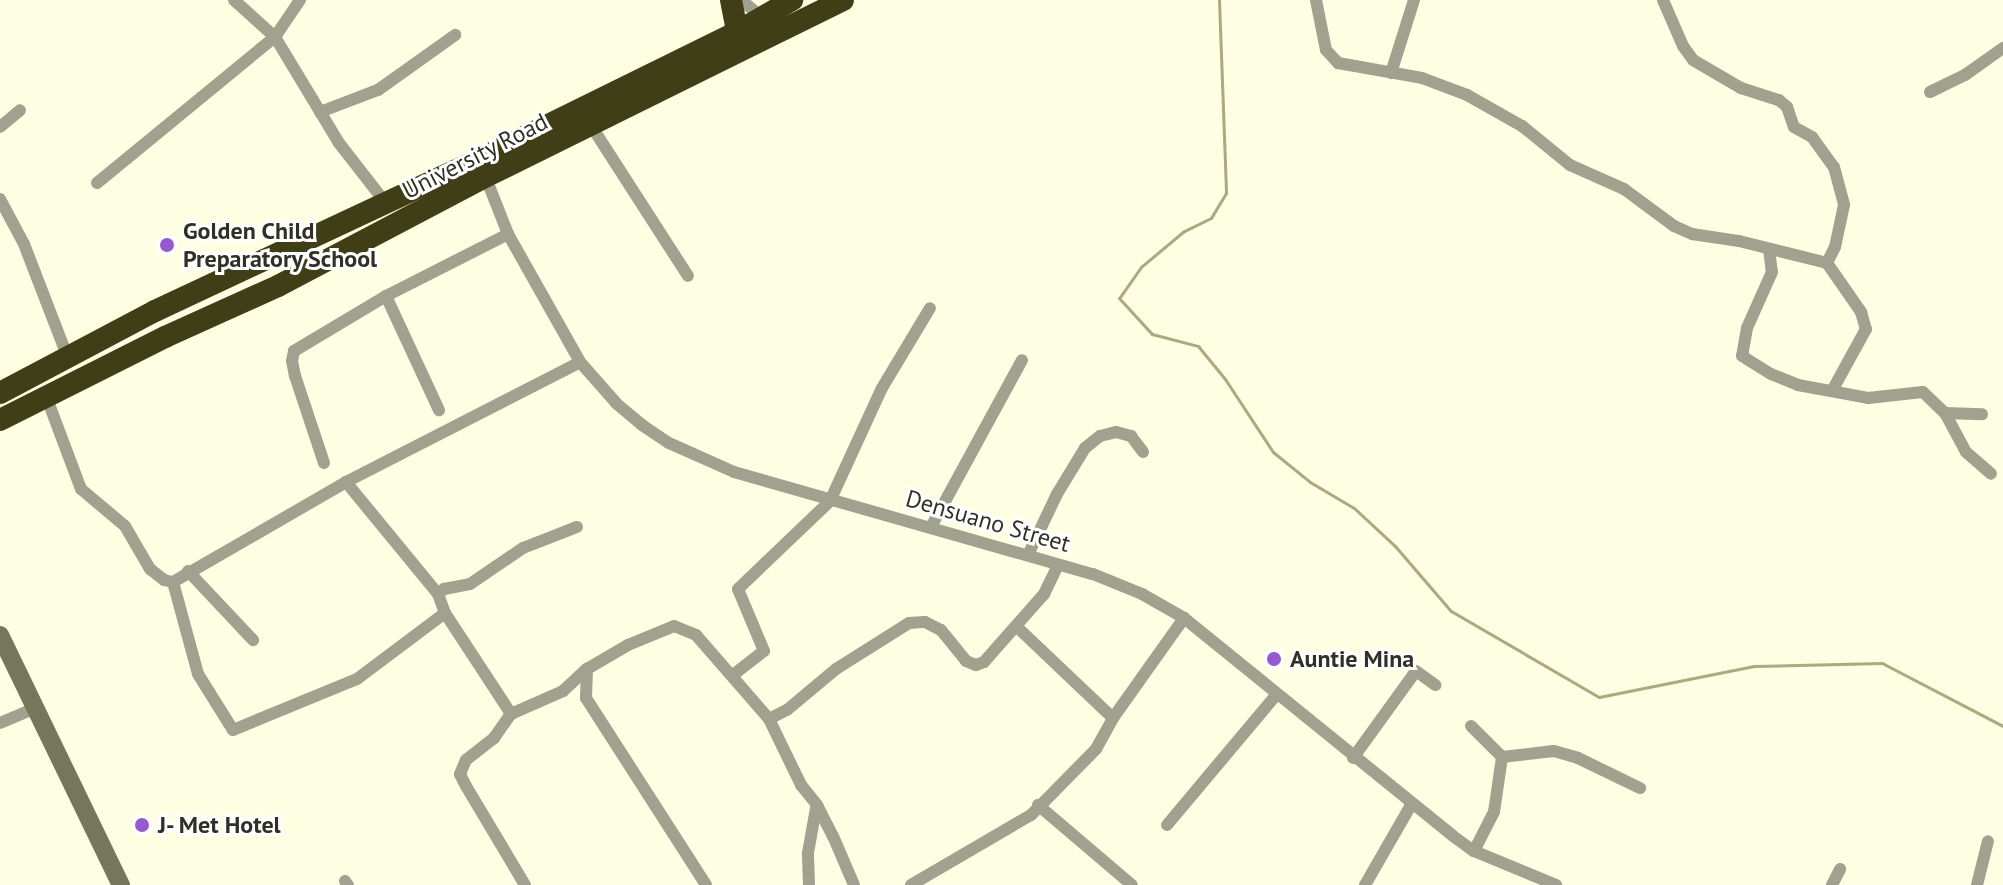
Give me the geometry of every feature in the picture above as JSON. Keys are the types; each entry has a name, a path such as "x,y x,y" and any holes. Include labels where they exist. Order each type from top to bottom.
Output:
{"highway":[{"path":"731,0 737,32"},
{"name":"University Road","path":"0,420 278,286 480,169 792,0"},
{"name":"University Road","path":"0,393 155,311 385,202 592,127 843,0"}],"street":[{"path":"234,0 275,37 339,143 385,202"},
{"path":"97,183 275,37 300,0"},
{"path":"741,0 782,31"},
{"path":"1316,0 1326,50 1338,63 1422,78 1467,95 1522,126 1570,165 1624,189 1674,226 1692,234 1827,263 1861,312 1866,329 1833,389"},
{"path":"1391,73 1414,0"},
{"path":"1663,0 1683,46 1693,60 1741,88 1779,100 1787,107 1794,127 1812,137 1829,159 1844,205 1835,247 1827,263"},
{"path":"320,112 378,90 455,35"},
{"path":"1930,92 1965,75 2003,48"},
{"path":"0,127 20,110"},
{"path":"592,127 688,276"},
{"name":"Densuano Street","path":"480,169 508,234 580,362 617,404 669,443 734,472 1028,555 1130,589 1184,618 1411,805 1474,851 1556,885"},
{"path":"0,199 24,244 68,358"},
{"path":"324,463 295,376 294,351 386,296 508,234"},
{"path":"1769,249 1772,272 1747,328 1742,356 1771,374 1798,385 1833,389 1868,398 1923,392 1945,413 1966,452 1991,474"},
{"path":"386,296 439,410"},
{"path":"733,675 764,651 738,589 830,501 882,388 930,308"},
{"path":"931,527 1022,360"},
{"path":"173,582 346,482 580,362"},
{"path":"46,396 81,489 125,526 150,569 173,582 198,674 233,730 357,679 445,613"},
{"path":"1945,413 1982,414"},
{"path":"1028,555 1057,494 1085,448 1100,436 1116,432 1131,436 1143,452"},
{"path":"346,482 438,594 445,613 511,714"},
{"path":"438,594 470,584 523,548 577,527"},
{"path":"769,719 787,710 847,662 909,623 925,622 941,630 956,653 976,665 984,662 1044,594 1058,565"},
{"path":"188,571 253,640"},
{"path":"911,885 1031,815 1096,749 1113,718 1184,618"},
{"path":"525,885 460,774 466,760 494,738 511,714 563,691 587,669 628,645 674,626 696,635 769,719 801,785 817,805 854,885"},
{"path":"1017,627 1113,718"},
{"path":"0,635 121,885"},
{"path":"587,669 586,698 706,885"},
{"path":"1353,758 1416,671 1435,685"},
{"path":"563,691 586,698"},
{"path":"1167,825 1276,695"},
{"path":"0,723 35,708"},
{"path":"1471,726 1502,757 1500,789 1494,812 1474,851"},
{"path":"1502,757 1554,751 1578,758 1640,788"},
{"path":"809,885 808,853 817,805"},
{"path":"1038,805 1081,845 1132,885"},
{"path":"1365,885 1411,805"},
{"path":"1977,885 1988,841"},
{"path":"1832,885 1840,869"},
{"path":"1514,885 1520,871"}],"waterway":[{"path":"1219,0 1226,193 1211,218 1184,231 1141,267 1119,298 1152,334 1198,346 1225,379 1273,452 1310,482 1354,508 1395,546 1451,611 1599,697 1754,666 1882,663 2003,726"}],"place":[{"name":"Golden Child Preparatory School","path":"167,245"},
{"name":"Auntie Mina","path":"1274,659"},
{"name":"J- Met Hotel","path":"142,825"}]}
